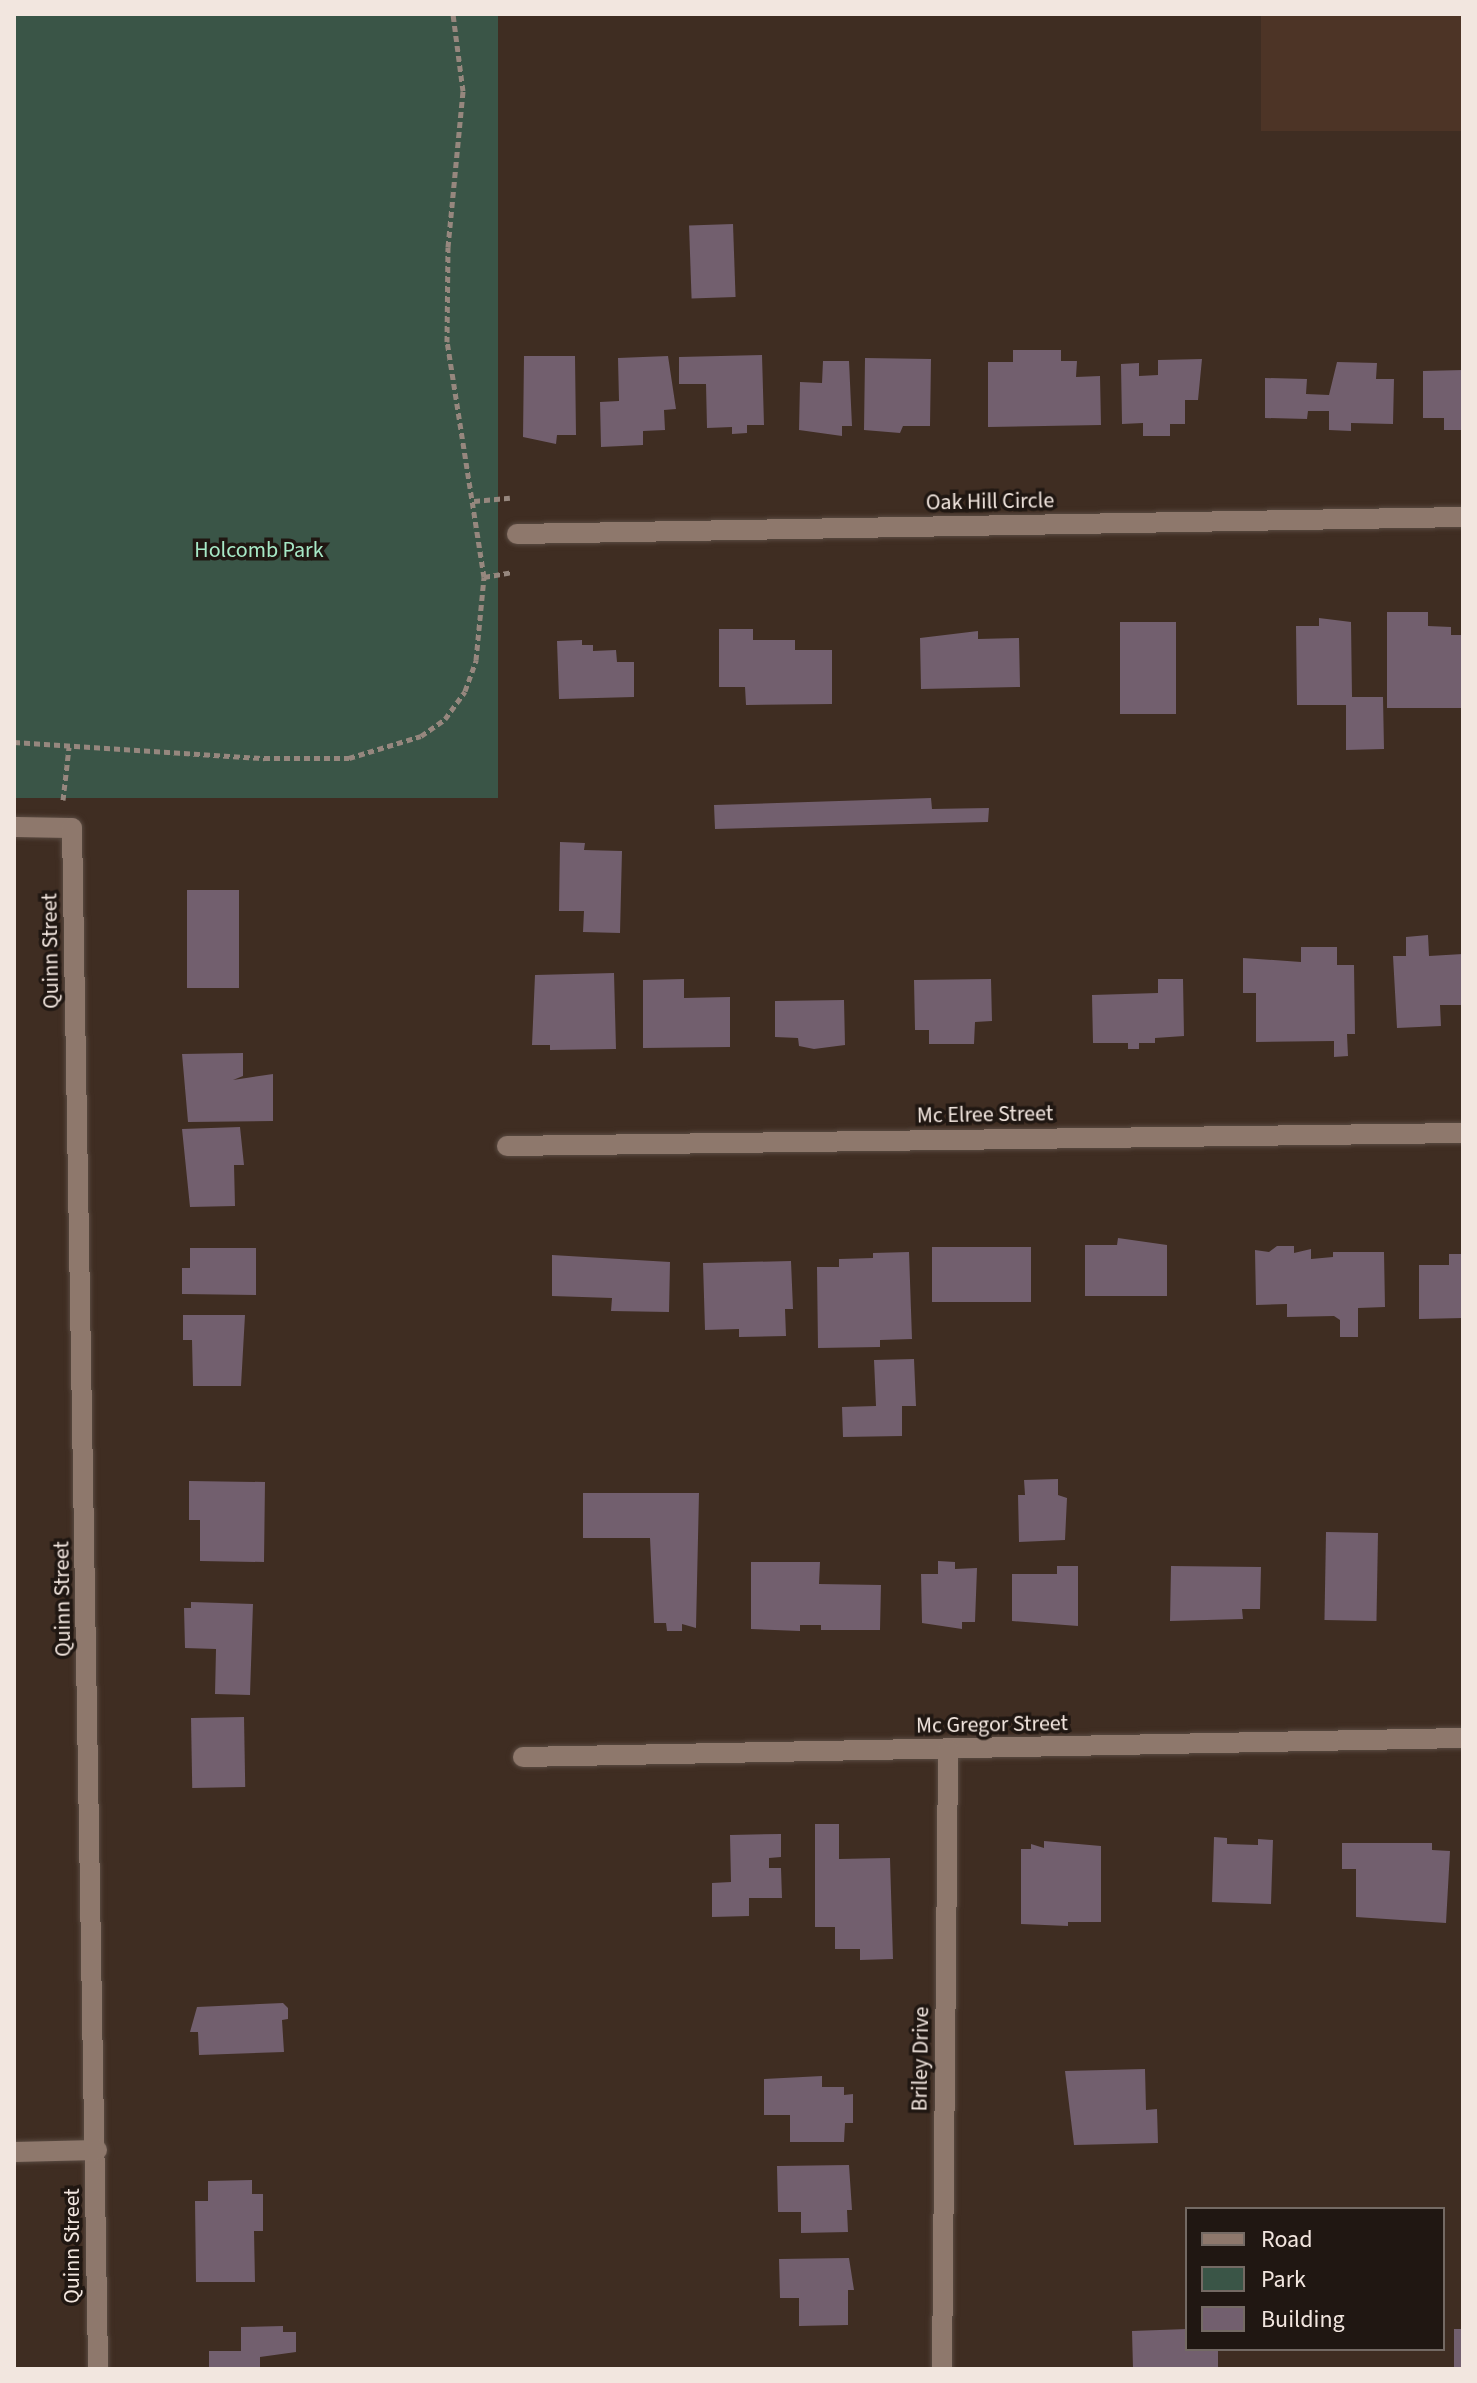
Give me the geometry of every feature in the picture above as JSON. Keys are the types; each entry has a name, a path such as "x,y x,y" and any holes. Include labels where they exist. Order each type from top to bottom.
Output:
{"street":[{"name":"Oak Hill Circle","path":"517,534 1463,517"},
{"path":"14,827 66,826"},
{"name":"Quinn Street","path":"66,826 97,2150 98,2369"},
{"name":"Mc Elree Street","path":"507,1146 1463,1133"},
{"name":"Mc Gregor Street","path":"523,1757 1463,1738"},
{"name":"Briley Drive","path":"942,2369 948,1750"},
{"path":"14,2152 97,2150"}],"path":[{"path":"14,742 305,760 349,758 421,736 445,719 465,691 476,660 484,577 474,501 450,388 447,342 448,247 463,91 453,14"},
{"path":"474,501 510,498"},
{"path":"484,577 511,572"},
{"path":"66,826 69,747"}],"shaded area":[{"path":"1261,14 1463,14 1463,131 1261,131"}],"green space":[{"name":"Holcomb Park","path":"14,14 498,14 498,798 14,798"}],"building":[{"path":"733,224 736,297 692,298 689,226"},
{"path":"1013,350 1061,350 1061,361 1077,361 1076,377 1100,376 1101,425 988,427 988,362 1013,362"},
{"path":"762,355 764,425 747,425 747,433 732,434 732,427 707,428 706,384 679,384 679,357"},
{"path":"524,356 575,356 576,435 557,435 556,444 523,437"},
{"path":"668,356 676,409 664,410 665,430 643,431 643,445 601,447 600,402 619,401 618,358"},
{"path":"865,358 931,359 930,426 903,426 900,433 864,430"},
{"path":"1202,359 1198,400 1185,400 1185,424 1170,424 1170,436 1143,436 1143,423 1122,424 1121,364 1139,363 1139,376 1158,375 1158,360"},
{"path":"823,361 849,361 852,426 842,426 842,436 799,430 800,382 822,383"},
{"path":"1337,362 1377,363 1376,379 1394,379 1393,424 1351,423 1351,431 1329,430 1329,411 1308,411 1307,419 1265,418 1265,378 1307,379 1306,394 1329,395"},
{"path":"1463,370 1463,430 1444,430 1444,418 1423,418 1423,371"},
{"path":"1387,612 1428,612 1428,626 1451,627 1451,635 1461,635 1462,708 1387,708"},
{"path":"1319,618 1351,622 1352,697 1383,697 1384,749 1346,750 1346,705 1297,705 1296,626 1319,626"},
{"path":"1120,622 1176,622 1176,714 1120,714"},
{"path":"719,629 753,629 753,640 795,640 795,650 832,650 832,704 746,705 745,687 719,687"},
{"path":"978,631 978,639 1019,638 1020,687 921,689 920,638"},
{"path":"582,640 582,645 593,645 593,651 616,650 617,662 634,662 634,697 559,699 557,641"},
{"path":"931,798 932,809 989,808 988,822 715,829 714,805"},
{"path":"560,842 585,843 584,850 622,851 620,933 583,932 584,911 559,911"},
{"path":"187,890 239,890 239,988 187,988"},
{"path":"1428,935 1429,956 1463,954 1463,1005 1440,1005 1441,1026 1397,1028 1393,956 1406,956 1406,937"},
{"path":"1301,947 1337,947 1337,965 1354,965 1355,1034 1347,1034 1348,1056 1334,1057 1334,1041 1256,1042 1256,993 1243,993 1243,958 1301,962"},
{"path":"614,973 616,1049 550,1050 550,1045 532,1045 535,975"},
{"path":"684,979 684,998 730,997 730,1047 643,1048 643,980"},
{"path":"991,979 992,1021 975,1022 974,1044 929,1044 929,1030 915,1030 914,980"},
{"path":"1158,979 1183,979 1184,1036 1155,1038 1155,1043 1139,1043 1139,1049 1128,1049 1128,1043 1093,1043 1092,995 1158,993"},
{"path":"844,1000 845,1045 814,1049 799,1046 798,1038 775,1037 775,1001"},
{"path":"243,1053 243,1076 233,1080 273,1074 273,1121 188,1122 182,1054"},
{"path":"240,1127 244,1165 234,1165 235,1206 190,1207 182,1129"},
{"path":"1118,1238 1167,1245 1167,1296 1085,1296 1085,1245 1117,1245"},
{"path":"1277,1246 1294,1246 1294,1253 1311,1249 1311,1259 1333,1257 1333,1252 1384,1252 1385,1307 1358,1308 1358,1337 1340,1337 1340,1320 1334,1316 1287,1317 1287,1304 1256,1305 1255,1250 1269,1252"},
{"path":"932,1247 1031,1247 1031,1302 932,1302"},
{"path":"190,1248 256,1248 256,1295 182,1294 182,1268 190,1268"},
{"path":"909,1252 912,1339 880,1340 880,1347 818,1348 817,1267 839,1267 839,1259 873,1258 873,1253"},
{"path":"1449,1254 1463,1254 1463,1318 1419,1319 1419,1265 1449,1265"},
{"path":"552,1255 670,1262 669,1312 611,1311 612,1298 552,1296"},
{"path":"791,1261 793,1309 785,1309 786,1336 739,1337 739,1329 705,1330 703,1263"},
{"path":"183,1315 245,1315 241,1386 193,1386 192,1340 183,1340"},
{"path":"914,1359 916,1406 902,1406 902,1436 843,1437 842,1407 876,1406 874,1360"},
{"path":"1058,1479 1058,1495 1067,1498 1065,1540 1019,1542 1018,1495 1025,1495 1024,1480"},
{"path":"189,1481 265,1482 264,1562 200,1561 200,1520 189,1520"},
{"path":"583,1493 699,1493 696,1628 682,1624 682,1631 667,1631 666,1623 654,1623 650,1538 583,1538"},
{"path":"1326,1532 1378,1533 1376,1621 1324,1620"},
{"path":"938,1561 955,1562 955,1569 977,1568 975,1622 962,1622 962,1629 922,1623 921,1574 938,1574"},
{"path":"751,1562 820,1562 819,1584 881,1585 880,1630 821,1630 821,1625 800,1625 800,1631 751,1629"},
{"path":"1057,1566 1078,1566 1078,1626 1012,1621 1012,1574 1057,1574"},
{"path":"1171,1566 1261,1567 1260,1609 1242,1609 1243,1619 1170,1621"},
{"path":"191,1602 253,1604 250,1695 215,1694 216,1649 185,1648 184,1608 191,1608"},
{"path":"244,1717 245,1787 192,1788 191,1718"},
{"path":"815,1824 839,1824 839,1859 890,1858 893,1959 860,1960 860,1949 835,1949 835,1927 815,1927"},
{"path":"781,1834 781,1857 769,1858 769,1868 781,1868 782,1898 749,1898 749,1916 712,1917 712,1883 731,1882 730,1835"},
{"path":"1214,1837 1227,1838 1227,1844 1258,1845 1258,1839 1273,1840 1271,1904 1212,1902"},
{"path":"1044,1841 1101,1846 1101,1922 1068,1922 1068,1926 1021,1924 1021,1849 1031,1849 1031,1844 1044,1848"},
{"path":"1342,1843 1432,1843 1432,1850 1450,1851 1446,1923 1356,1917 1356,1869 1342,1869"},
{"path":"283,2003 288,2008 288,2019 282,2020 284,2052 199,2055 198,2032 190,2032 197,2007"},
{"path":"1145,2069 1146,2110 1157,2109 1158,2143 1074,2145 1065,2071"},
{"path":"822,2076 822,2087 844,2087 844,2095 853,2094 853,2123 845,2123 844,2142 790,2142 790,2115 764,2115 764,2079"},
{"path":"849,2165 852,2210 847,2210 848,2232 801,2233 801,2212 778,2212 777,2166"},
{"path":"252,2180 252,2194 263,2194 263,2231 254,2231 255,2282 196,2282 195,2201 208,2201 208,2181"},
{"path":"849,2258 854,2290 848,2290 848,2325 799,2326 799,2298 780,2298 779,2259"},
{"path":"283,2326 283,2332 296,2332 296,2352 260,2357 260,2369 209,2369 209,2351 241,2351 241,2327"},
{"path":"1185,2329 1185,2351 1218,2351 1218,2369 1133,2369 1132,2331"},
{"path":"1454,2329 1463,2329 1463,2369 1454,2369"}]}
